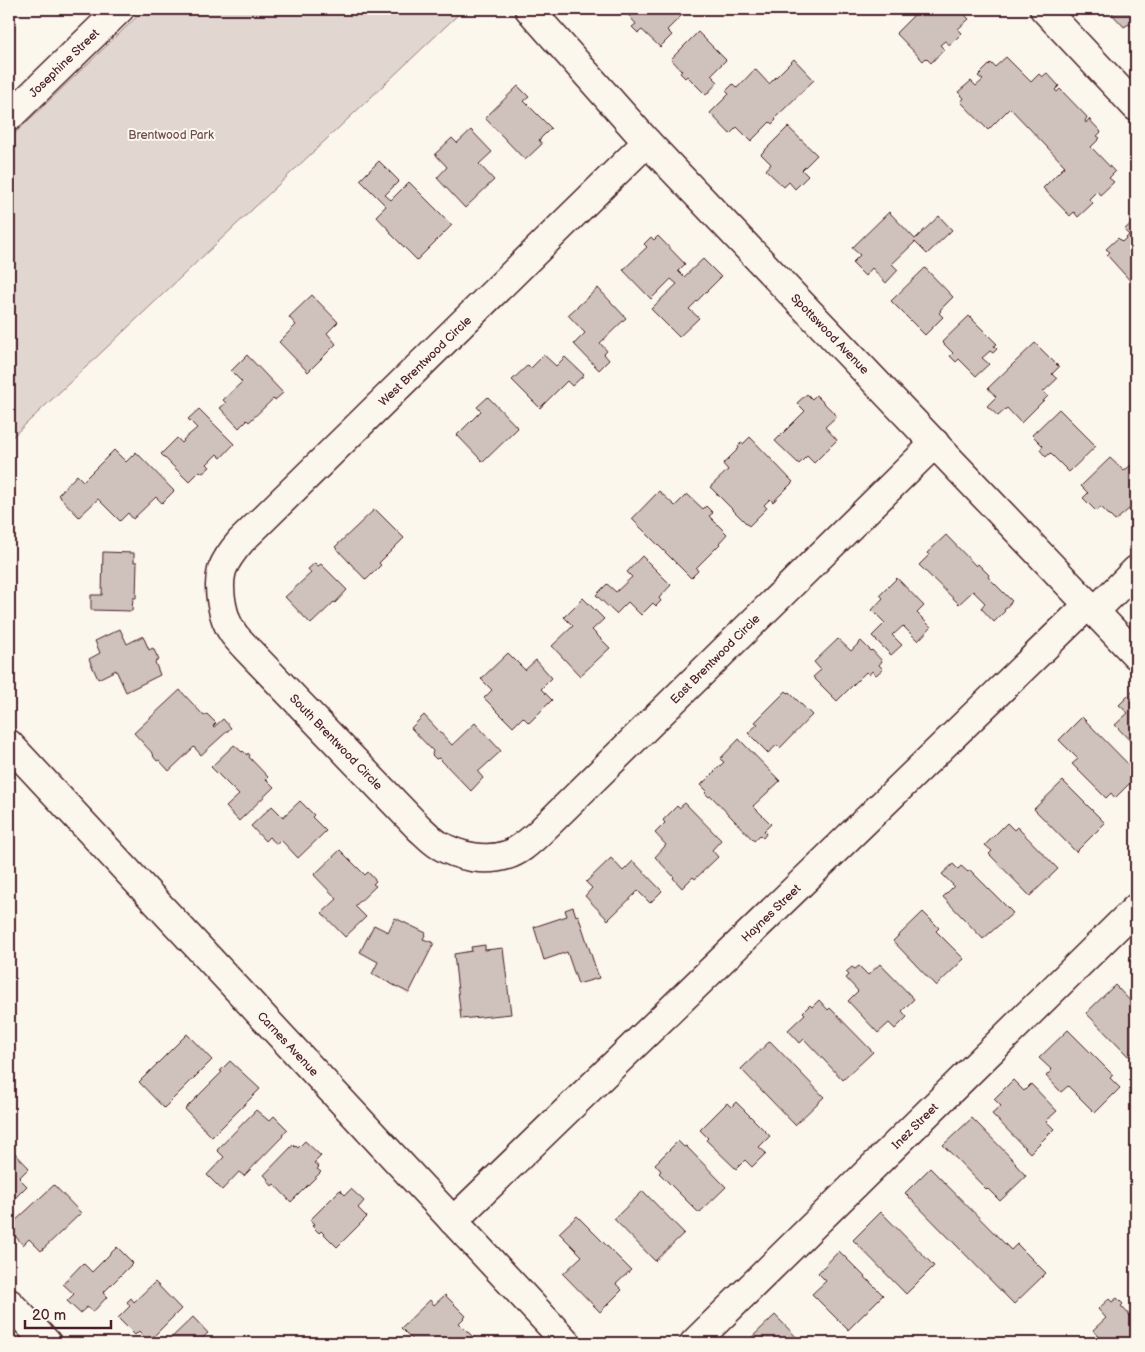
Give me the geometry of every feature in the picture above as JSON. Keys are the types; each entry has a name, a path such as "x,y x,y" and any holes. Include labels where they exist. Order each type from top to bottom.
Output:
{"street":[{"name":"Josephine Street","path":"9,117 120,9"},
{"name":"Spottswood Avenue","path":"529,9 648,142 1136,655"},
{"path":"1044,9 1136,107"},
{"name":"West Brentwood Circle","path":"220,589 222,570 241,540 648,142"},
{"name":"East Brentwood Circle","path":"486,858 507,855 524,846 539,833 934,443"},
{"name":"Haynes Street","path":"453,1221 1092,608 1136,570"},
{"name":"South Brentwood Circle","path":"220,589 223,610 232,632 418,828 439,845 459,854 474,858 486,858"},
{"name":"Carnes Avenue","path":"9,745 567,1343"},
{"name":"Inez Street","path":"694,1343 1136,908"},
{"path":"9,1303 47,1343"}],"green space":[{"name":"Brentwood Park","path":"145,9 464,9 9,440 9,139"}],"building":[{"path":"629,9 676,9 682,15 667,30 672,35 660,47 642,30 638,33 632,27 636,24 626,12"},
{"path":"916,9 959,9 969,19 958,29 962,33 950,45 945,41 940,45 944,49 931,63 926,58 923,61 896,33 918,11"},
{"path":"1115,9 1136,9 1136,31 1129,24 1124,27 1112,14"},
{"path":"698,32 726,60 711,75 718,82 706,95 687,76 685,78 680,73 682,71 671,59"},
{"path":"1006,57 1031,82 1039,74 1042,77 1047,73 1059,86 1055,90 1057,92 1060,89 1087,117 1086,123 1089,119 1101,132 1097,136 1100,138 1091,147 1115,172 1109,178 1114,182 1100,195 1097,191 1089,199 1093,203 1078,217 1074,212 1070,216 1043,188 1065,166 1010,108 988,130 961,102 964,98 958,92 971,81 976,86 983,80 978,76 991,63 995,67"},
{"path":"794,59 814,80 775,118 776,120 772,124 770,122 751,141 737,127 730,134 710,113 729,94 726,91 733,84 737,88 755,69 769,84"},
{"path":"518,86 529,97 524,101 551,128 539,140 542,144 525,160 485,118"},
{"path":"788,127 817,155 802,170 808,176 795,189 789,182 784,187 766,170 771,164 761,154"},
{"path":"471,130 492,152 479,164 494,180 465,208 437,178 447,167 435,154 452,138 457,143"},
{"path":"379,161 399,181 385,195 391,200 409,182 452,225 417,260 376,216 386,206 360,180"},
{"path":"889,212 915,239 939,216 952,230 927,254 915,242 892,264 898,270 886,283 872,268 865,276 852,263 860,255 852,248"},
{"path":"1136,219 1136,283 1134,285 1107,255 1110,252 1106,249 1118,238 1122,242 1129,235 1124,230"},
{"path":"658,236 685,264 678,271 684,277 703,259 721,277 689,309 699,318 679,337 651,309 677,284 671,279 651,299 623,270 647,247 644,244 651,237 654,240"},
{"path":"925,268 953,297 940,310 939,313 943,317 925,335 891,301"},
{"path":"598,288 626,318 600,343 607,351 604,354 609,360 599,370 574,344 585,333 568,315"},
{"path":"312,295 338,322 327,333 336,344 308,372 279,342 296,325 289,317"},
{"path":"969,316 997,344 994,346 997,349 993,353 990,351 982,358 989,364 976,376 959,359 956,362 950,356 953,353 942,342"},
{"path":"1035,343 1059,367 1052,374 1057,379 1043,392 1048,396 1021,423 1007,408 998,416 987,406 996,397 988,388"},
{"path":"247,355 283,393 275,400 274,398 249,422 247,420 239,428 220,408 226,403 223,400 242,382 231,371"},
{"path":"544,355 556,366 565,357 584,375 572,386 567,381 540,408 512,380 528,365 531,368"},
{"path":"807,394 812,399 816,395 837,416 825,427 837,440 814,463 807,456 799,464 775,441 805,411 797,403"},
{"path":"488,397 518,428 483,462 457,435 481,411 477,407"},
{"path":"199,409 234,444 221,458 217,454 207,464 210,467 203,473 200,471 189,482 161,454 177,438 182,443 197,428 188,419"},
{"path":"1059,409 1096,446 1069,472 1050,453 1046,457 1040,450 1043,446 1032,435"},
{"path":"750,437 793,482 773,502 770,499 764,505 767,508 749,526 710,487 728,470 723,464 739,448 738,446 741,443 743,444"},
{"path":"114,450 126,462 136,452 174,491 162,503 156,497 133,519 128,513 120,521 98,499 79,517 58,495 77,475 83,481"},
{"path":"1110,458 1124,471 1136,461 1136,503 1115,521 1101,507 1096,511 1083,498 1088,493 1081,486"},
{"path":"659,491 675,506 687,494 703,509 706,506 713,513 709,516 727,534 720,544 696,568 698,571 691,578 632,519"},
{"path":"375,509 404,538 379,563 381,565 366,580 335,547"},
{"path":"946,535 976,566 978,564 989,575 988,577 1012,601 994,622 981,608 985,603 973,591 959,604 919,565 929,555 927,553"},
{"path":"103,552 134,553 134,562 137,562 136,598 133,598 132,611 91,610 91,595 102,595"},
{"path":"642,556 671,585 659,598 661,601 656,606 653,603 641,615 628,602 616,614 596,595 607,584 616,592 632,577 627,572"},
{"path":"315,563 318,566 321,564 347,590 311,624 285,597 311,573 308,569"},
{"path":"897,578 924,606 917,613 931,627 918,641 903,626 892,635 902,645 891,655 872,636 885,623 872,610 883,598 880,595"},
{"path":"583,598 604,619 592,630 610,648 580,676 552,646 573,626 564,617"},
{"path":"120,629 127,644 143,636 149,650 153,648 159,660 155,662 160,675 126,692 116,670 98,679 89,659 100,653 95,641"},
{"path":"838,639 851,651 861,641 882,661 879,665 883,669 876,675 872,671 869,675 866,672 837,701 813,677 821,670 814,662"},
{"path":"508,653 525,670 536,660 552,678 541,689 552,700 529,723 523,717 513,727 484,698 492,690 481,679"},
{"path":"180,690 204,716 207,714 216,723 214,727 223,719 231,728 201,755 194,747 169,771 159,760 157,761 134,733"},
{"path":"786,691 812,715 780,748 777,745 768,753 748,733 758,724 755,722"},
{"path":"1132,692 1136,696 1136,747 1115,725 1128,713 1119,705"},
{"path":"424,715 452,745 475,723 501,751 478,772 483,778 471,791 439,758 436,759 432,755 433,751 411,728"},
{"path":"1082,717 1136,772 1136,777 1115,798 1111,793 1106,798 1072,764 1078,759 1059,740"},
{"path":"739,739 780,781 753,806 771,824 764,831 766,834 763,838 760,835 754,841 711,796 709,797 705,793 707,791 701,785 724,762 720,759"},
{"path":"234,745 242,752 250,755 249,757 268,777 266,779 274,787 239,821 226,807 239,795 211,767"},
{"path":"1063,781 1105,823 1076,852 1034,809"},
{"path":"300,801 326,831 298,858 281,840 277,844 269,837 265,841 251,826 272,806 283,817"},
{"path":"685,803 721,840 712,850 718,857 695,879 693,877 682,888 655,857 666,845 655,833 665,823 663,820 677,806 679,808"},
{"path":"1007,823 1014,830 1017,827 1058,869 1030,896 989,854 992,851 985,845"},
{"path":"9,834 15,841 9,847"},
{"path":"340,850 365,875 368,872 376,881 373,884 376,886 355,906 366,917 345,937 322,913 337,899 314,875"},
{"path":"611,858 623,871 633,861 662,891 650,903 638,891 608,920 585,896 592,888 586,882"},
{"path":"953,864 958,869 961,866 968,872 970,870 1013,913 983,939 943,897 954,886 942,874"},
{"path":"573,907 576,916 578,915 599,978 578,984 567,952 544,960 534,927 567,916 565,910"},
{"path":"923,912 939,928 936,931 964,959 936,986 893,941"},
{"path":"395,918 426,933 423,939 434,943 409,993 372,974 378,962 360,952 374,925 388,932"},
{"path":"485,945 485,950 503,948 511,1014 461,1019 454,954 472,951 471,947"},
{"path":"880,964 914,999 902,1011 907,1017 895,1029 889,1023 878,1033 848,1001 858,991 846,978 849,975 846,972 852,967 855,969 859,966 868,975"},
{"path":"1115,985 1136,1007 1136,1058 1132,1053 1128,1056 1086,1013"},
{"path":"819,1000 828,1010 830,1008 873,1052 843,1080 804,1039 800,1043 788,1030 805,1014 803,1012 810,1005 812,1007"},
{"path":"1068,1030 1113,1075 1110,1078 1120,1088 1095,1113 1068,1086 1061,1092 1046,1076 1052,1070 1039,1058"},
{"path":"187,1034 212,1060 164,1108 139,1082"},
{"path":"770,1041 824,1097 795,1125 741,1069"},
{"path":"230,1061 260,1089 212,1137 185,1109 222,1072 220,1071"},
{"path":"1013,1080 1024,1091 1031,1084 1057,1111 1046,1121 1054,1129 1030,1153 992,1114 1001,1106 994,1099"},
{"path":"736,1102 770,1136 759,1147 766,1153 752,1167 745,1160 736,1169 706,1140 708,1138 700,1130 727,1103 731,1107"},
{"path":"256,1110 269,1121 274,1116 288,1130 244,1176 239,1172 222,1190 207,1175 224,1157 217,1150"},
{"path":"972,1118 1016,1163 1026,1176 1000,1201 943,1145"},
{"path":"305,1141 321,1156 314,1163 321,1172 291,1202 274,1184 272,1186 264,1175 293,1145 298,1148"},
{"path":"678,1141 684,1147 686,1146 726,1187 699,1213 659,1173 661,1171 655,1164"},
{"path":"9,1147 29,1168 19,1178 27,1186 9,1204"},
{"path":"930,1168 1011,1250 1017,1244 1046,1273 1014,1304 905,1193"},
{"path":"54,1185 81,1213 41,1251 29,1239 23,1245 10,1230 15,1225 13,1223"},
{"path":"351,1189 364,1201 358,1208 367,1217 337,1247 321,1231 319,1233 312,1226 314,1224 310,1220 340,1190 345,1195"},
{"path":"643,1191 684,1233 655,1261 614,1219"},
{"path":"881,1212 934,1266 906,1294 853,1240"},
{"path":"577,1216 631,1270 616,1284 622,1290 600,1312 563,1274 582,1256 559,1233"},
{"path":"117,1247 133,1263 103,1293 107,1297 93,1312 87,1307 80,1313 67,1301 74,1294 63,1284 83,1263 92,1272"},
{"path":"839,1251 883,1295 848,1330 812,1294 826,1281 818,1273"},
{"path":"155,1282 181,1309 148,1342 139,1331 135,1335 118,1318 130,1306 127,1302 131,1298 134,1302"},
{"path":"445,1295 466,1316 459,1323 479,1343 416,1343 401,1328 430,1300 434,1305"},
{"path":"1117,1298 1123,1304 1121,1306 1136,1322 1136,1343 1105,1343 1093,1330 1106,1318 1098,1309 1109,1299 1112,1302"},
{"path":"775,1315 802,1343 751,1343 748,1341"},
{"path":"193,1317 208,1333 197,1343 166,1343"}]}
